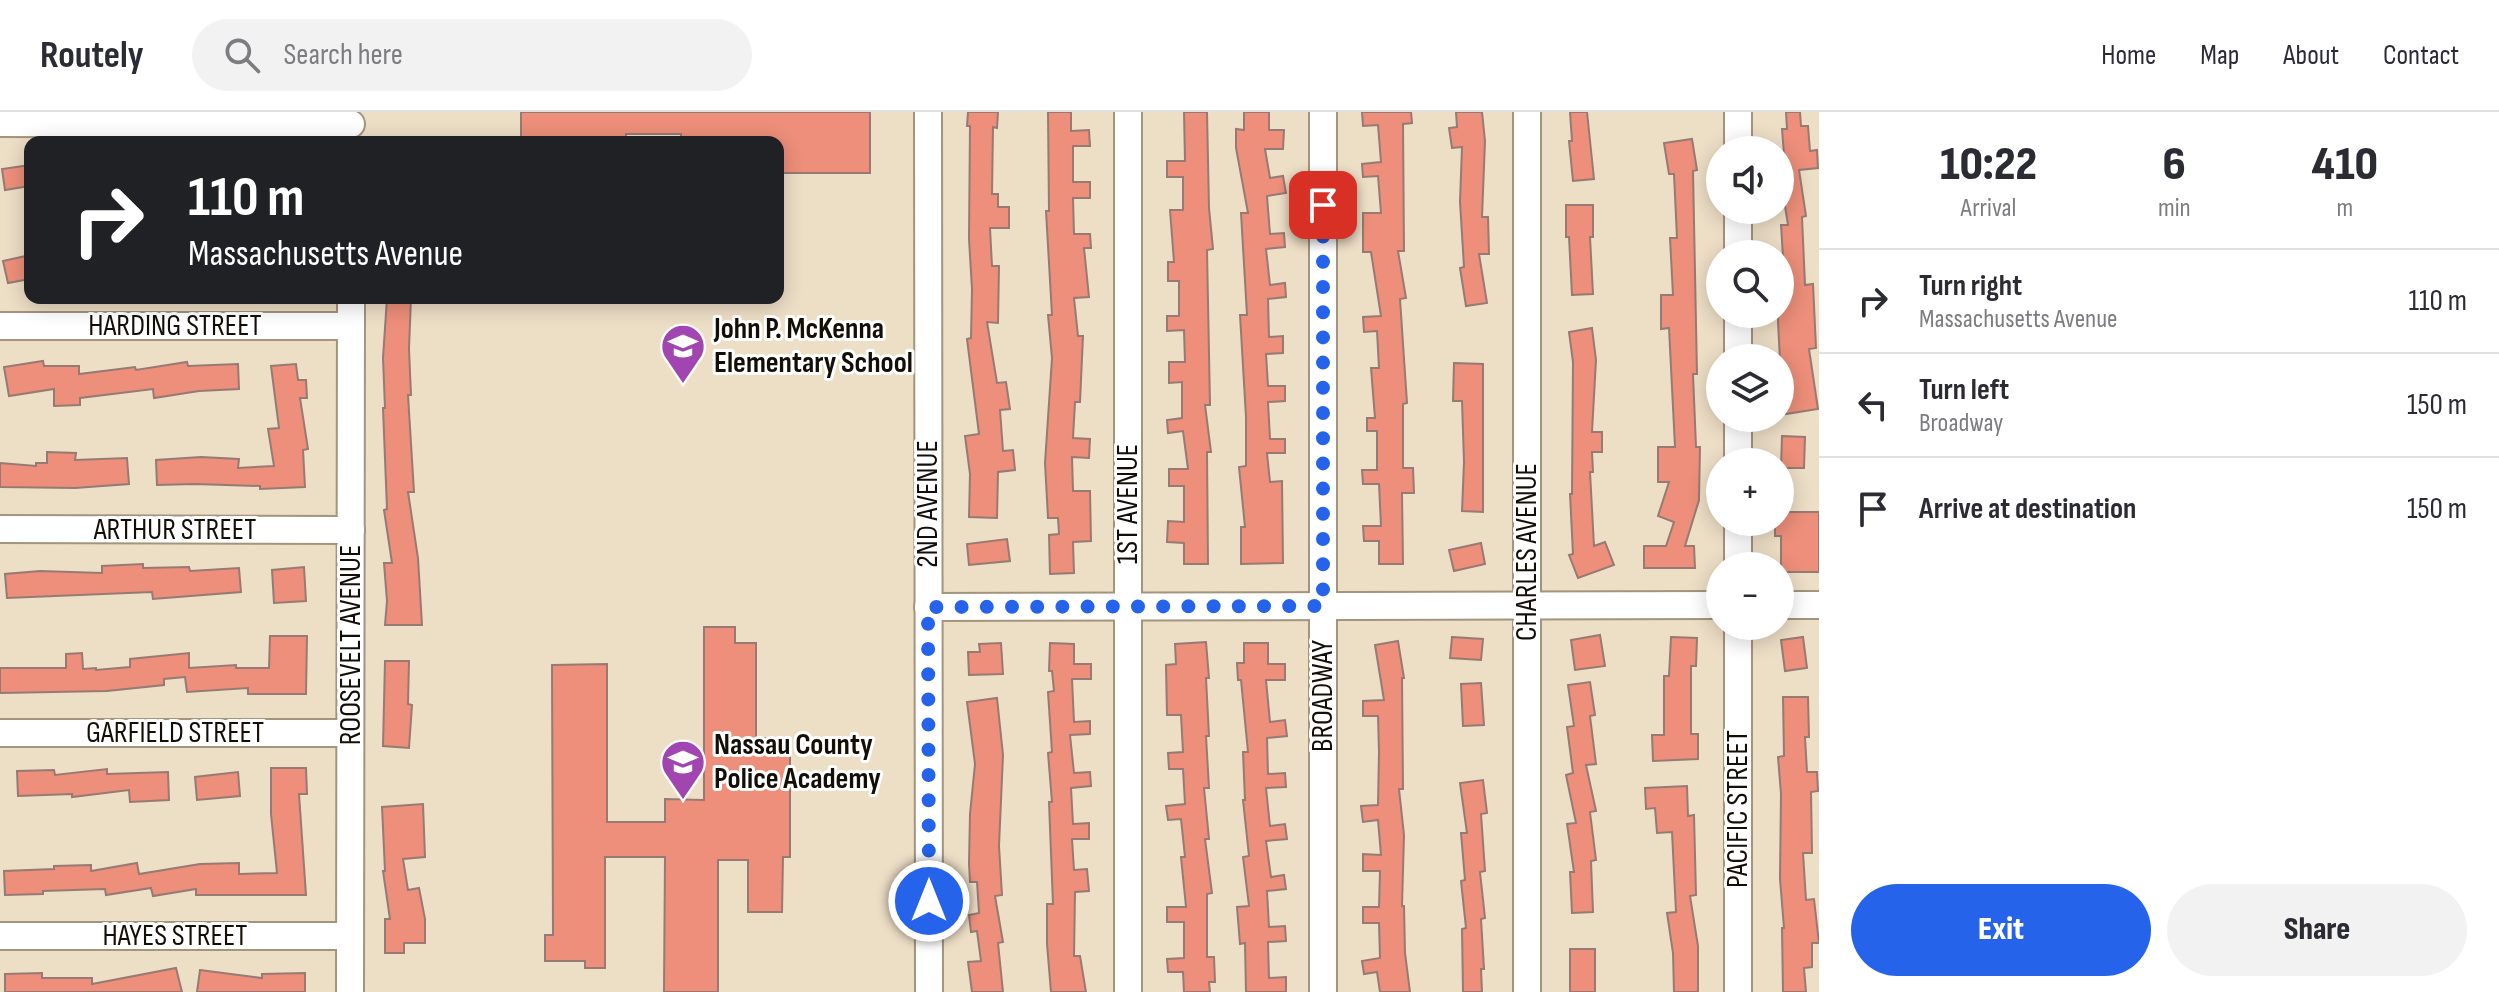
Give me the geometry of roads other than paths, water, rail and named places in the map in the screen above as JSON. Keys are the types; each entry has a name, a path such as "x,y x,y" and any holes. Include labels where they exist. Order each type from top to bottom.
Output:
{"street":[{"name":"2ND AVENUE","path":"928,112 929,992"},
{"name":"1ST AVENUE","path":"1128,112 1128,992"},
{"name":"BROADWAY","path":"1323,112 1323,992"},
{"name":"CHARLES AVENUE","path":"1527,112 1527,992"},
{"path":"1738,112 1738,136"},
{"path":"0,123 351,126"},
{"name":"ROOSEVELT AVENUE","path":"350,992 351,304"},
{"name":"HARDING STREET","path":"0,326 351,326"},
{"name":"ARTHUR STREET","path":"0,529 351,530"},
{"path":"928,607 1706,605"},
{"path":"1794,605 1819,605"},
{"name":"PACIFIC STREET","path":"1738,640 1738,992"},
{"name":"GARFIELD STREET","path":"0,733 350,733"},
{"name":"HAYES STREET","path":"0,936 350,936"}],"place":[{"name":"John P. McKenna Elementary School","path":"683,385"},
{"name":"Nassau County Police Academy","path":"683,801"}]}
